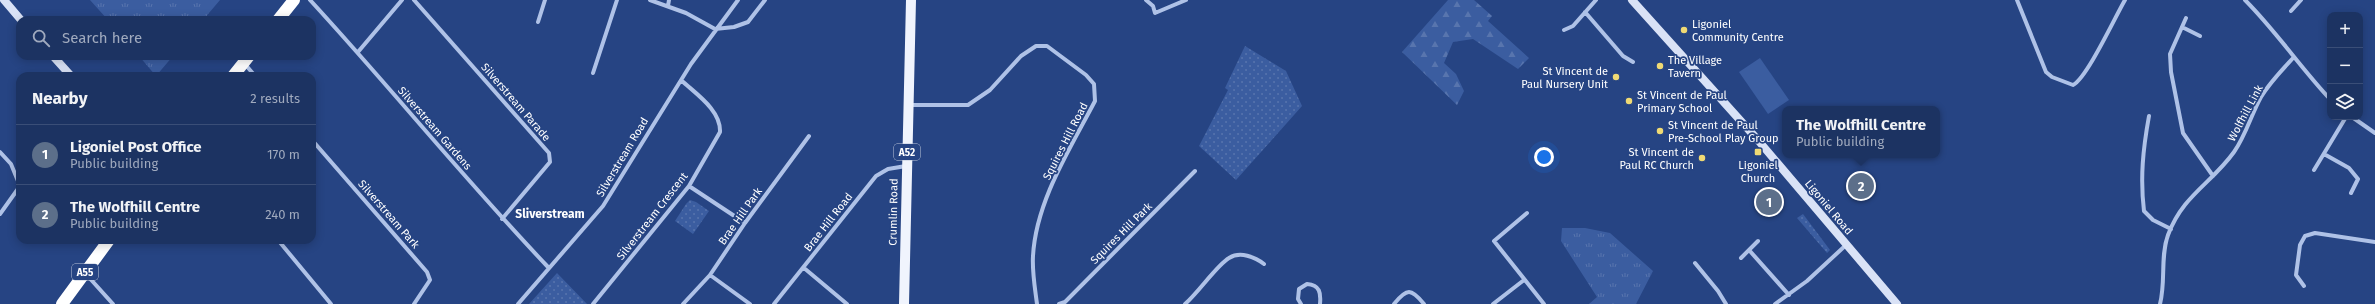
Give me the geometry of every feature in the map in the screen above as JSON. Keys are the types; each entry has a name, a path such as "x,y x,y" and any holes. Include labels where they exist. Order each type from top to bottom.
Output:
{"highway":[{"path":"281,16 294,0"},
{"path":"237,72 246,60"},
{"name":"A55","path":"62,304 106,244"}],"main road":[{"name":"Crumlin Road","path":"904,304 911,0"}],"street":[{"path":"4,0 18,16"},
{"name":"Silverstream Gardens","path":"310,0 358,52 502,219 548,267"},
{"path":"358,52 402,0"},
{"name":"Silverstream Parade","path":"414,0 549,153 550,162 502,219"},
{"path":"538,22 545,0"},
{"path":"593,73 617,0"},
{"path":"650,0 686,13 714,29 748,22 765,0"},
{"path":"668,6 669,0"},
{"name":"Silverstream Road","path":"518,304 548,267 603,206 680,80 714,29 738,0"},
{"path":"1148,1 1153,6 1155,13 1186,0"},
{"path":"1564,30 1573,26 1596,0"},
{"name":"Ligoniel Road","path":"1632,0 1757,139 1897,304"},
{"path":"2017,0 2046,72 2052,77 2073,85 2078,82 2091,61 2125,0"},
{"path":"2246,0 2270,26 2294,58 2327,96"},
{"path":"2291,11 2301,0"},
{"path":"1585,12 1623,56 1633,62"},
{"path":"2186,18 2170,54 2171,72 2183,133 2213,176"},
{"path":"2182,27 2200,36"},
{"name":"Squires Hill Road","path":"908,105 968,104 990,90 1021,56 1036,46 1047,46 1086,75 1094,84 1095,101 1045,199 1037,229 1033,256 1038,304"},
{"name":"Wolfhill Link","path":"2160,304 2163,258 2171,229 2191,196 2213,176 2241,141 2268,87 2294,58"},
{"path":"56,60 67,72"},
{"path":"248,60 254,72"},
{"name":"Silverstream Crescent","path":"593,304 689,186 720,132 721,123 716,114 680,80"},
{"path":"2149,116 2143,151 2141,183 2144,211 2153,220 2171,229"},
{"path":"2314,170 2344,120"},
{"path":"2356,120 2375,133"},
{"name":"Brae Hill Park","path":"683,304 710,275 745,223 809,136"},
{"name":"Silverstream Park","path":"316,145 427,272 430,280 414,304"},
{"path":"0,152 11,164 16,176"},
{"path":"2324,154 2349,168 2358,179 2351,193"},
{"name":"Brae Hill Road","path":"774,304 876,176 888,169 906,166"},
{"name":"Squires Hill Park","path":"1059,304 1065,302 1195,171"},
{"path":"689,186 745,223"},
{"path":"0,214 16,192"},
{"path":"1527,213 1494,241 1544,304"},
{"path":"2304,286 2296,275 2301,241 2305,236 2315,234 2375,242"},
{"path":"1741,258 1758,240"},
{"path":"281,244 332,304"},
{"path":"1775,304 1789,295 1846,245"},
{"path":"1749,250 1789,295"},
{"path":"1185,304 1229,258 1242,255 1256,258 1264,264"},
{"path":"1695,263 1718,291 1726,304"},
{"path":"804,268 847,304"},
{"path":"85,273 113,304"},
{"path":"710,275 750,304"},
{"path":"1493,304 1524,280"},
{"path":"1301,304 1298,299 1299,289 1307,284 1316,286 1320,290 1320,304"},
{"path":"1394,304 1404,293 1409,291 1414,292 1424,304"}],"green space":[{"path":"90,0 220,0 206,16 104,16"},
{"path":"1448,0 1474,0 1492,16 1488,21 1529,58 1518,69 1473,39 1453,42 1444,63 1456,74 1464,91 1457,105 1402,52"},
{"path":"1245,46 1286,71 1302,106 1236,180 1199,146 1228,90 1225,88"},
{"path":"1760,58 1789,100 1768,114 1739,72"},
{"path":"142,60 170,60 159,72 153,72"},
{"path":"690,200 696,202 709,211 693,234 675,221"},
{"path":"1803,214 1830,250 1827,253 1797,218"},
{"path":"1562,228 1585,228 1610,233 1653,271 1636,304 1589,304 1597,297 1561,241"},
{"path":"557,273 587,304 529,304"}],"place":[{"name":"Ligoniel Community Centre","path":"1684,30"},
{"name":"The Village Tavern","path":"1660,66"},
{"name":"St Vincent de Paul Nursery Unit","path":"1616,77"},
{"name":"St Vincent de Paul Primary School","path":"1629,101"},
{"name":"St Vincent de Paul Pre-School Play Group","path":"1660,131"},
{"name":"Ligoniel Church","path":"1758,152"},
{"name":"St Vincent de Paul RC Church","path":"1702,158"},
{"name":"The Wolfhill Centre","path":"1861,186"},
{"name":"Ligoniel Post Office","path":"1769,202"}],"district":[{"name":"Sliverstream","path":"550,214"}]}
